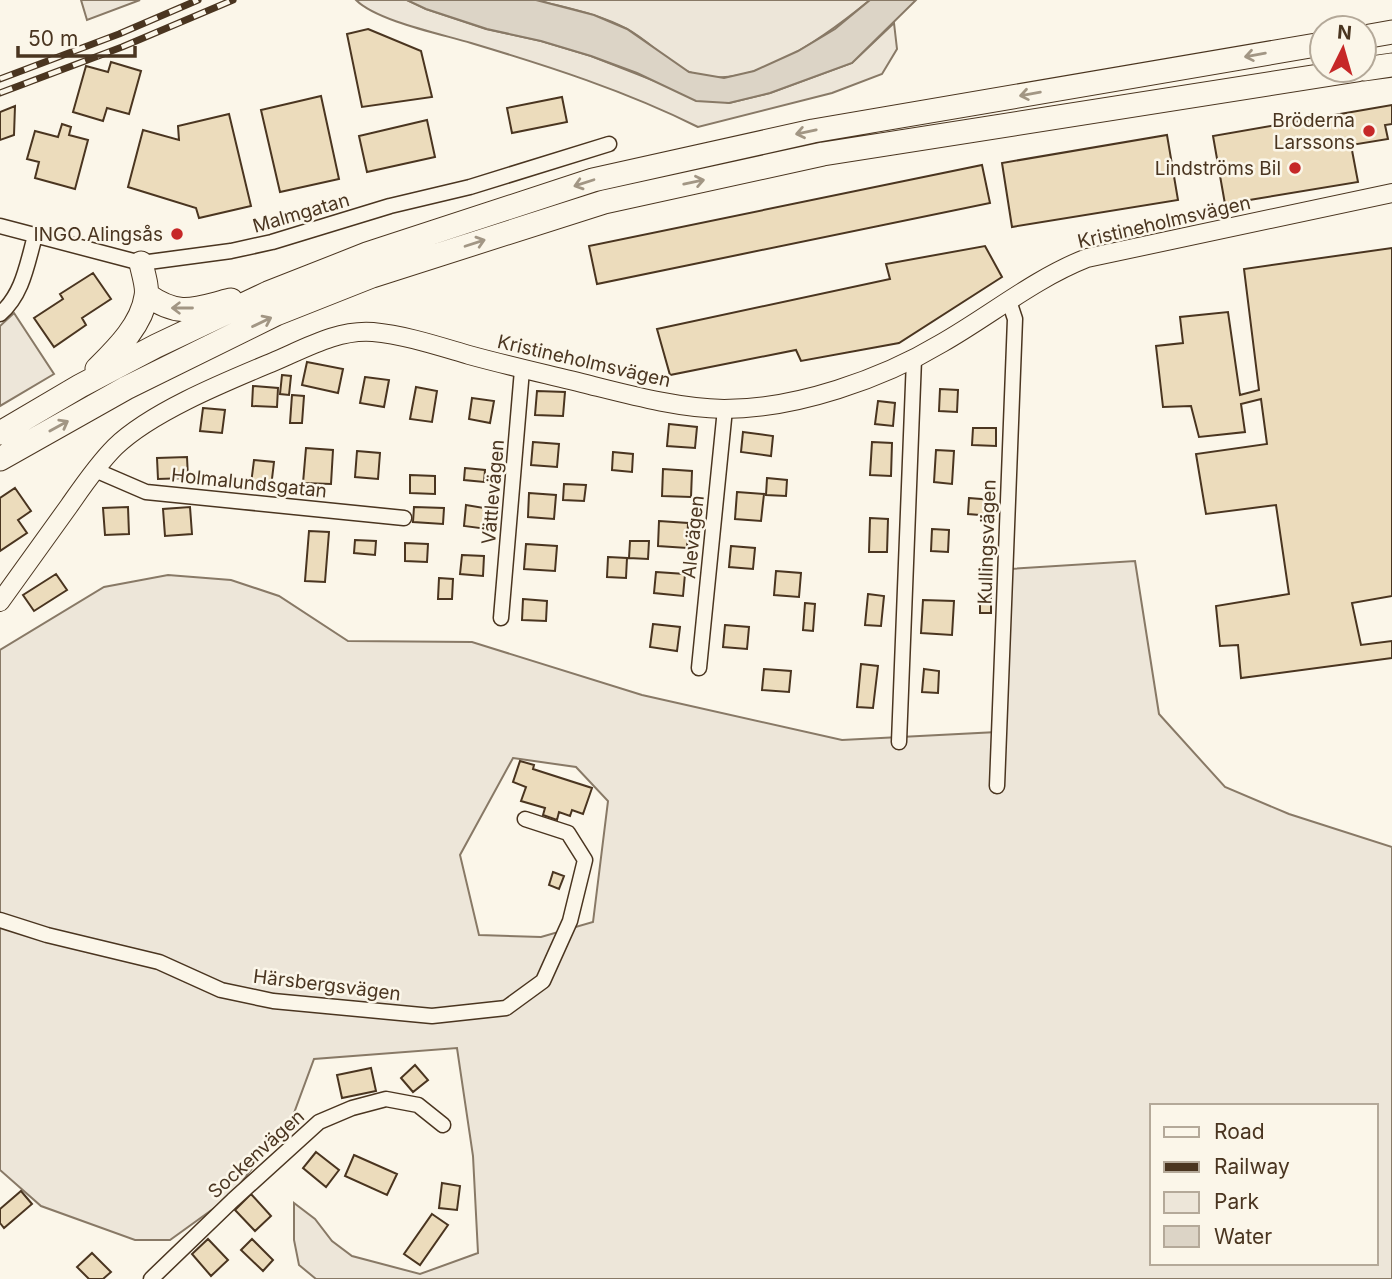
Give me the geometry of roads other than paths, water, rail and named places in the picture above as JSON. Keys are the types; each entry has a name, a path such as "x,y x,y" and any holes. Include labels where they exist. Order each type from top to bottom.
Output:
{"highway":[{"path":"0,433 79,386 268,293 367,254 593,180 813,131 1308,46"},
{"path":"0,459 126,388 276,314 372,276 604,202 823,154 1308,78"},
{"path":"79,386 125,340 147,295 141,263"},
{"path":"147,295 163,306 175,310 268,293"}],"street":[{"name":"Malmgatan","path":"0,226 141,263 231,251 272,242 390,206 470,187 609,144"},
{"name":"Kristineholmsvägen","path":"0,602 95,470 116,446 145,423 228,381 338,335 371,332 407,338 522,370 641,398 725,409 777,403 823,393 882,374 914,359 1061,268 1087,258 1392,194"},
{"path":"0,314 11,304 21,284 35,236"},
{"name":"Kullingsvägen","path":"997,786 1015,319 1009,301"},
{"path":"899,742 914,359"},
{"name":"Vättlevägen","path":"501,618 522,370"},
{"name":"Alevägen","path":"699,668 725,409"},
{"name":"Holmalundsgatan","path":"95,470 146,492 404,518"},
{"name":"Härsbergsvägen","path":"0,920 47,935 159,962 221,990 273,1001 432,1016 506,1008 543,981 570,921 585,860 568,833 525,819"},
{"name":"Sockenvägen","path":"151,1279 319,1122 352,1108 386,1099 418,1105 443,1125"}],"water":[{"path":"407,0 536,0 594,15 627,29 689,72 724,78 754,71 798,51 835,29 870,0 916,0 852,63 770,93 729,103 696,101 637,73 591,56 487,29"}],"railway":[{"path":"0,79 119,34 198,0"},
{"path":"0,93 122,47 233,0"}],"place":[{"name":"Bröderna Larssons","path":"1369,131"},
{"name":"Lindströms Bil","path":"1295,168"},
{"name":"INGO Alingsås","path":"177,234"}]}
